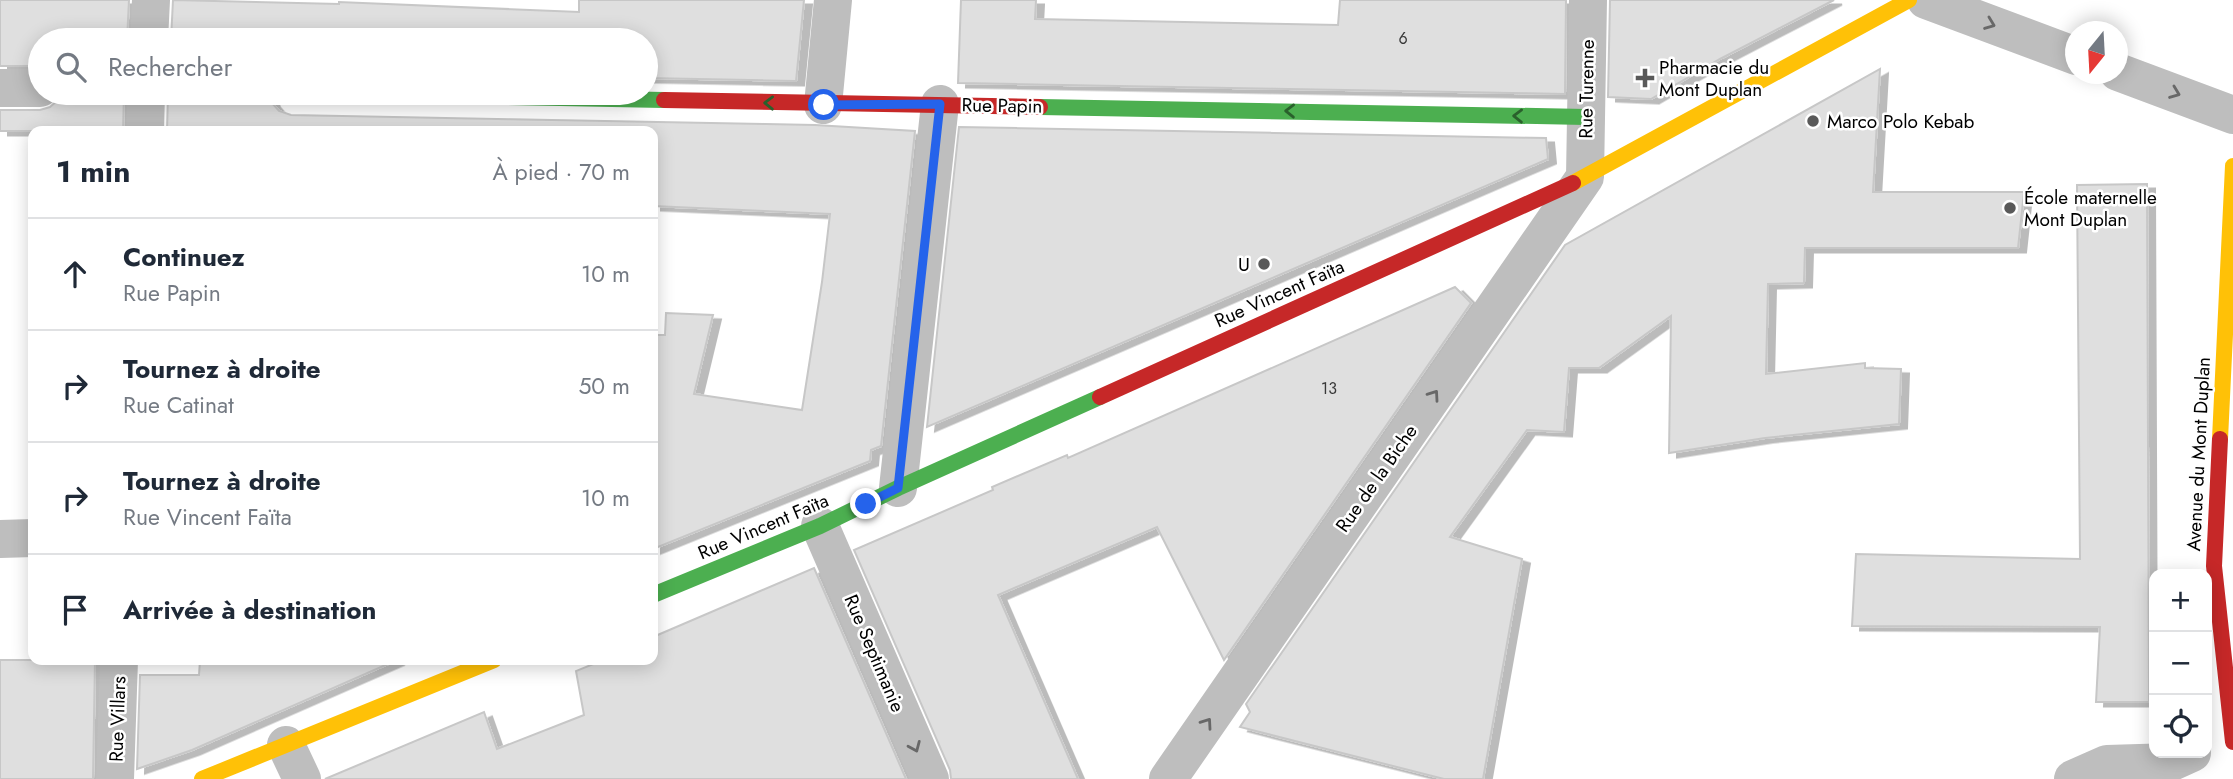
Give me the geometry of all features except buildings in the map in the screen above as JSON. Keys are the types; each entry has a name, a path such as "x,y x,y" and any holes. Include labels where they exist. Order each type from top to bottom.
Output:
{"street":[{"path":"150,28 151,0"},
{"path":"824,105 833,0"},
{"name":"Rue Turenne","path":"1585,177 1588,0"},
{"name":"Rue Vincent Faïta","path":"658,593 820,526 898,488 1585,177 1909,0"},
{"path":"1926,0 2065,52"},
{"path":"2128,76 2233,115"},
{"path":"0,88 28,88"},
{"name":"Rue Papin","path":"658,101 1586,117"},
{"path":"898,488 940,104"},
{"path":"145,126 146,105"},
{"name":"Avenue du Mont Duplan","path":"2223,741 2214,566 2233,166"},
{"name":"Rue de la Biche","path":"1168,779 1585,177"},
{"name":"Rue Septimanie","path":"820,526 930,779"},
{"path":"0,539 28,538"},
{"name":"Rue Villars","path":"115,779 119,665"},
{"path":"202,779 482,665"},
{"path":"286,745 302,779"},
{"path":"2073,779 2107,764 2172,762 2181,758"}],"traffic: fast":[{"path":"658,100 664,100"},
{"path":"1040,107 1586,117"},
{"path":"658,593 820,526 1100,397"}],"traffic: slow":[{"path":"1573,183 1909,0"},
{"path":"2220,439 2233,166"},
{"path":"202,779 482,665"}],"traffic: jam":[{"path":"664,100 1040,107"},
{"path":"1100,397 1573,183"},
{"path":"2220,439 2214,566 2233,742"}],"place":[{"name":"Pharmacie du Mont Duplan","path":"1645,78"},
{"name":"Marco Polo Kebab","path":"1813,121"},
{"name":"École maternelle Mont Duplan","path":"2010,208"},
{"name":"U","path":"1264,264"}],"route":[{"path":"824,105 940,104 898,488 866,504"}]}
